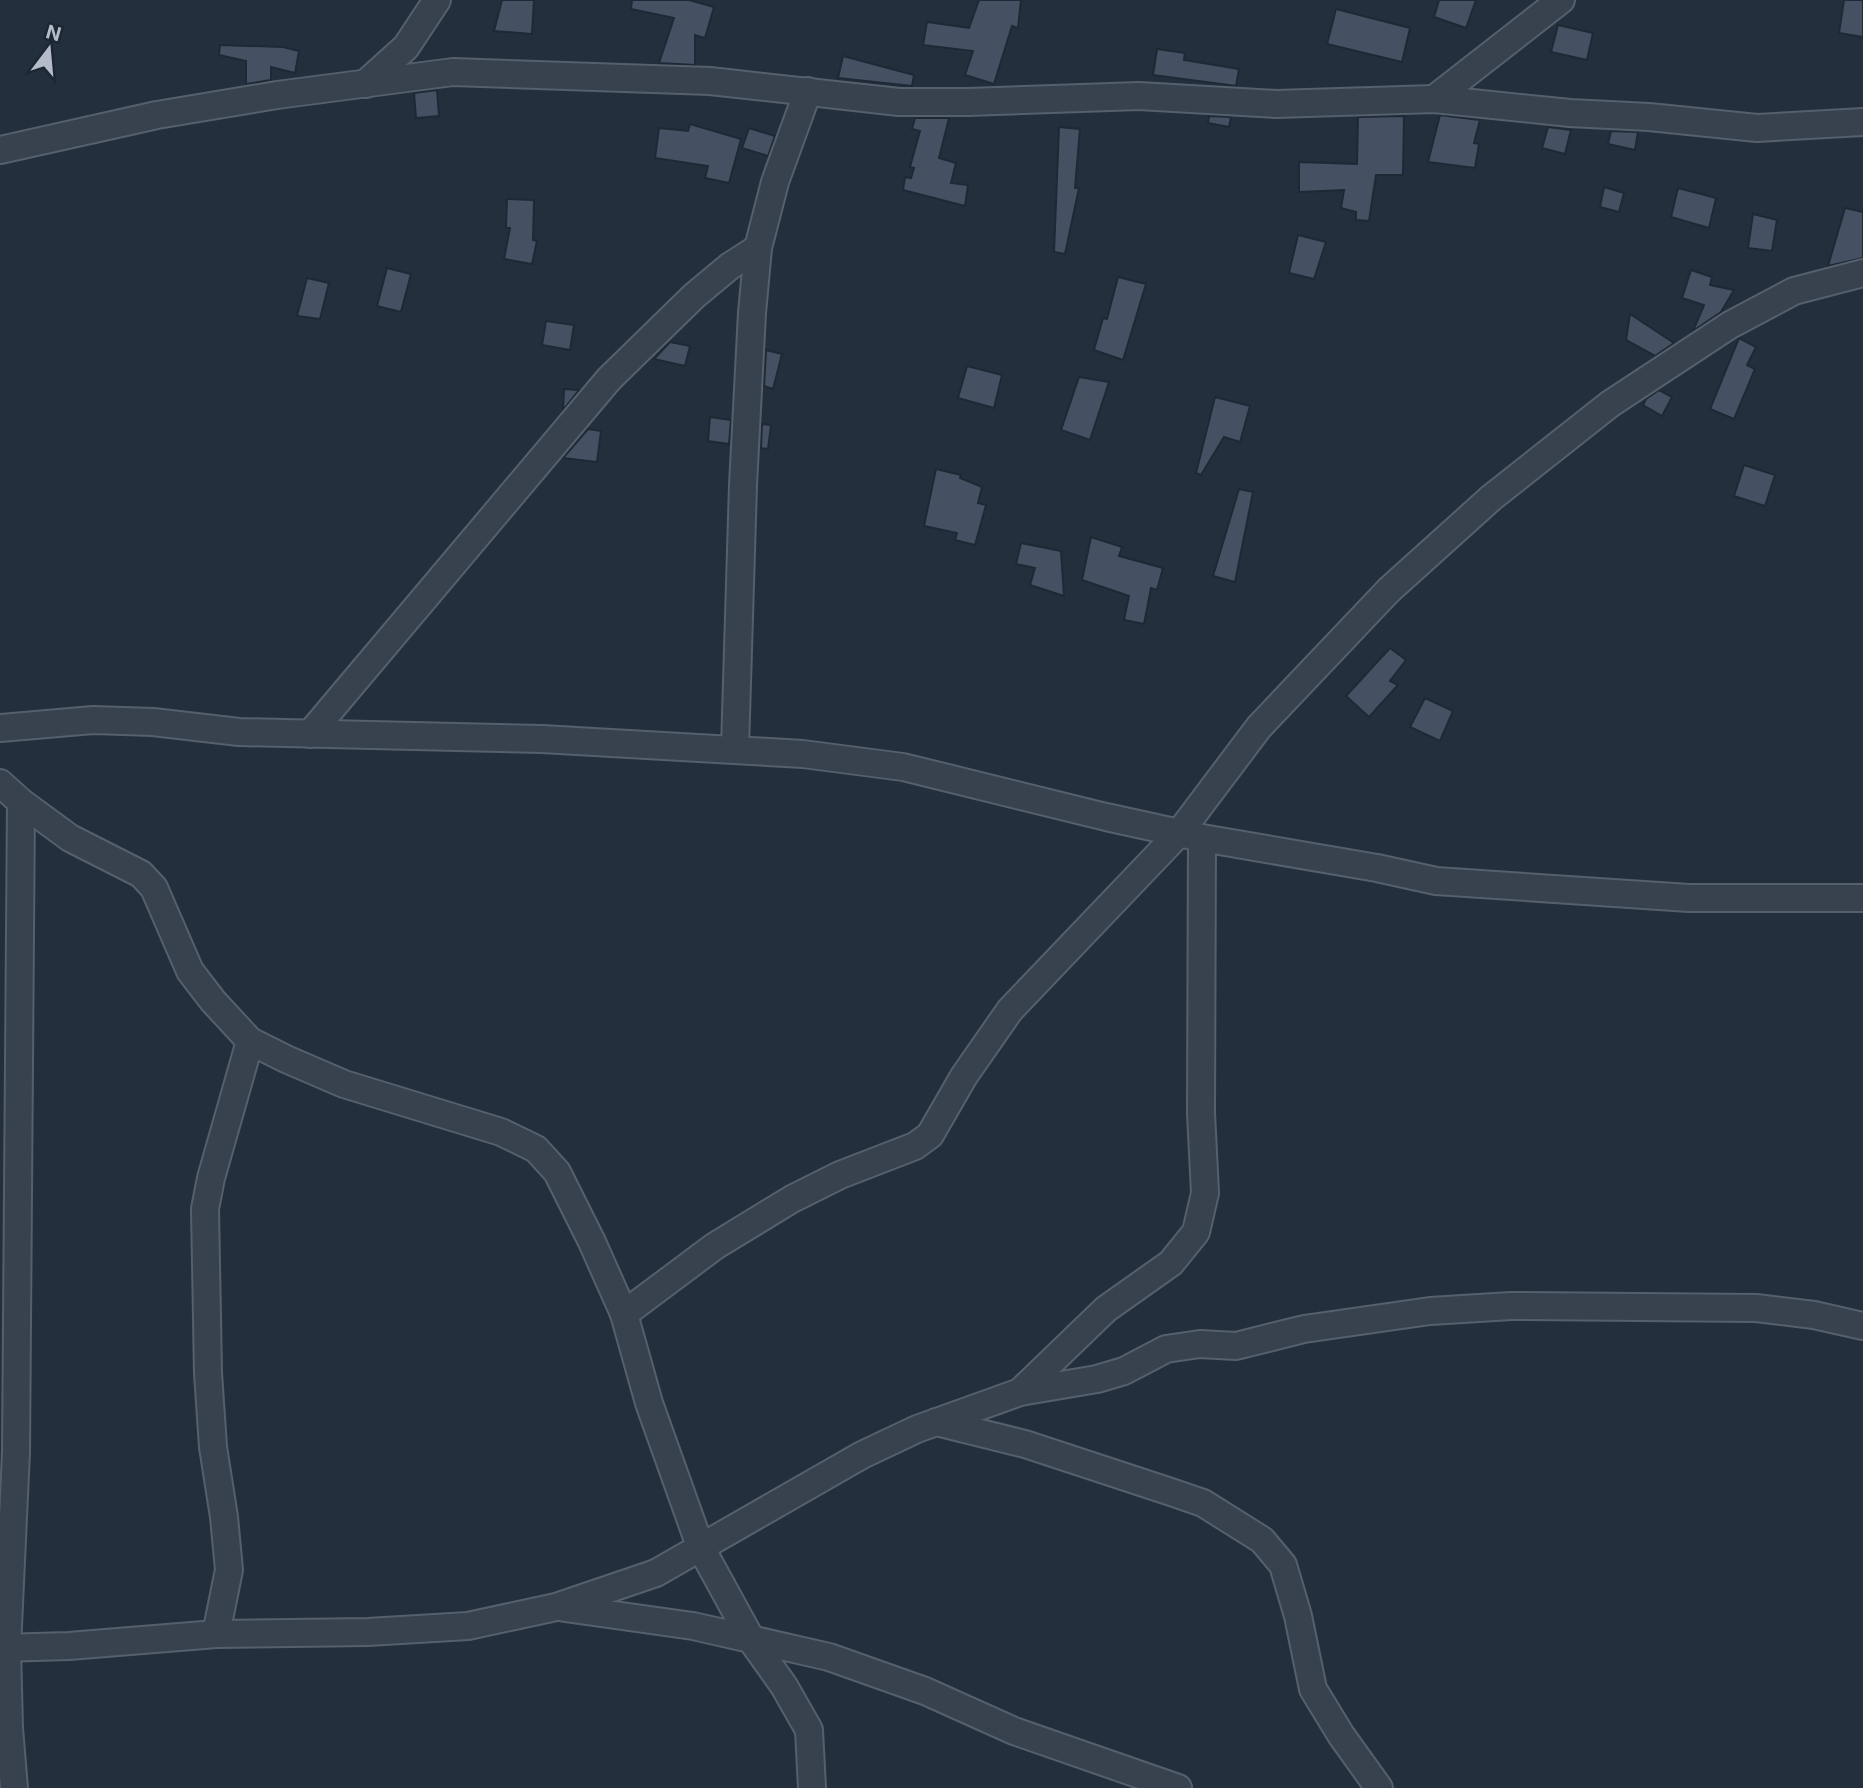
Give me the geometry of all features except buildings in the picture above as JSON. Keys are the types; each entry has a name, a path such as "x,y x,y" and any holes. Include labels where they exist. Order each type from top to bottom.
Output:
{"street":[{"path":"365,84 406,47 437,0"},
{"path":"1434,99 1561,0"},
{"path":"0,150 157,115 277,95 453,72 710,81 899,102 1139,96 1276,104 1434,99 1756,128 1863,122"},
{"path":"735,748 743,485 758,248 775,182 808,92"},
{"path":"310,734 558,436 609,379 694,296 730,266 758,248"},
{"path":"624,1314 715,1246 792,1199 840,1175 915,1146 930,1135 964,1076 1010,1010 1191,835 1259,727 1389,590 1492,498 1610,404 1730,326 1794,291 1863,273"},
{"path":"0,728 93,720 153,722 239,732 466,736 735,748 903,767 1106,817 1436,881 1689,898 1863,898"},
{"path":"0,783 21,802 71,838 141,874 154,888 190,971 250,1041 344,1084 501,1132 536,1149 557,1172 593,1241 624,1314 649,1403 700,1546 752,1641 784,1686 809,1730 812,1788"},
{"path":"15,1788 4,1648 16,1452 9,979 21,802"},
{"path":"1020,1391 1105,1309 1171,1263 1196,1232 1205,1193 1191,835"},
{"path":"216,1634 229,1570 208,1373 205,1209 211,1178 250,1041"},
{"path":"4,1648 69,1646 216,1634 368,1632 468,1626 556,1607 656,1573 862,1455 917,1429 1020,1391 1097,1380 1124,1371 1167,1349 1200,1344 1236,1346 1304,1329 1430,1311 1511,1306 1756,1308 1814,1315 1863,1326"},
{"path":"936,1422 1025,1444 1203,1503 1262,1540 1283,1565 1298,1616 1313,1689 1341,1735 1380,1788"},
{"path":"556,1607 693,1626 830,1657 925,1690 1014,1731 1178,1788"}]}
